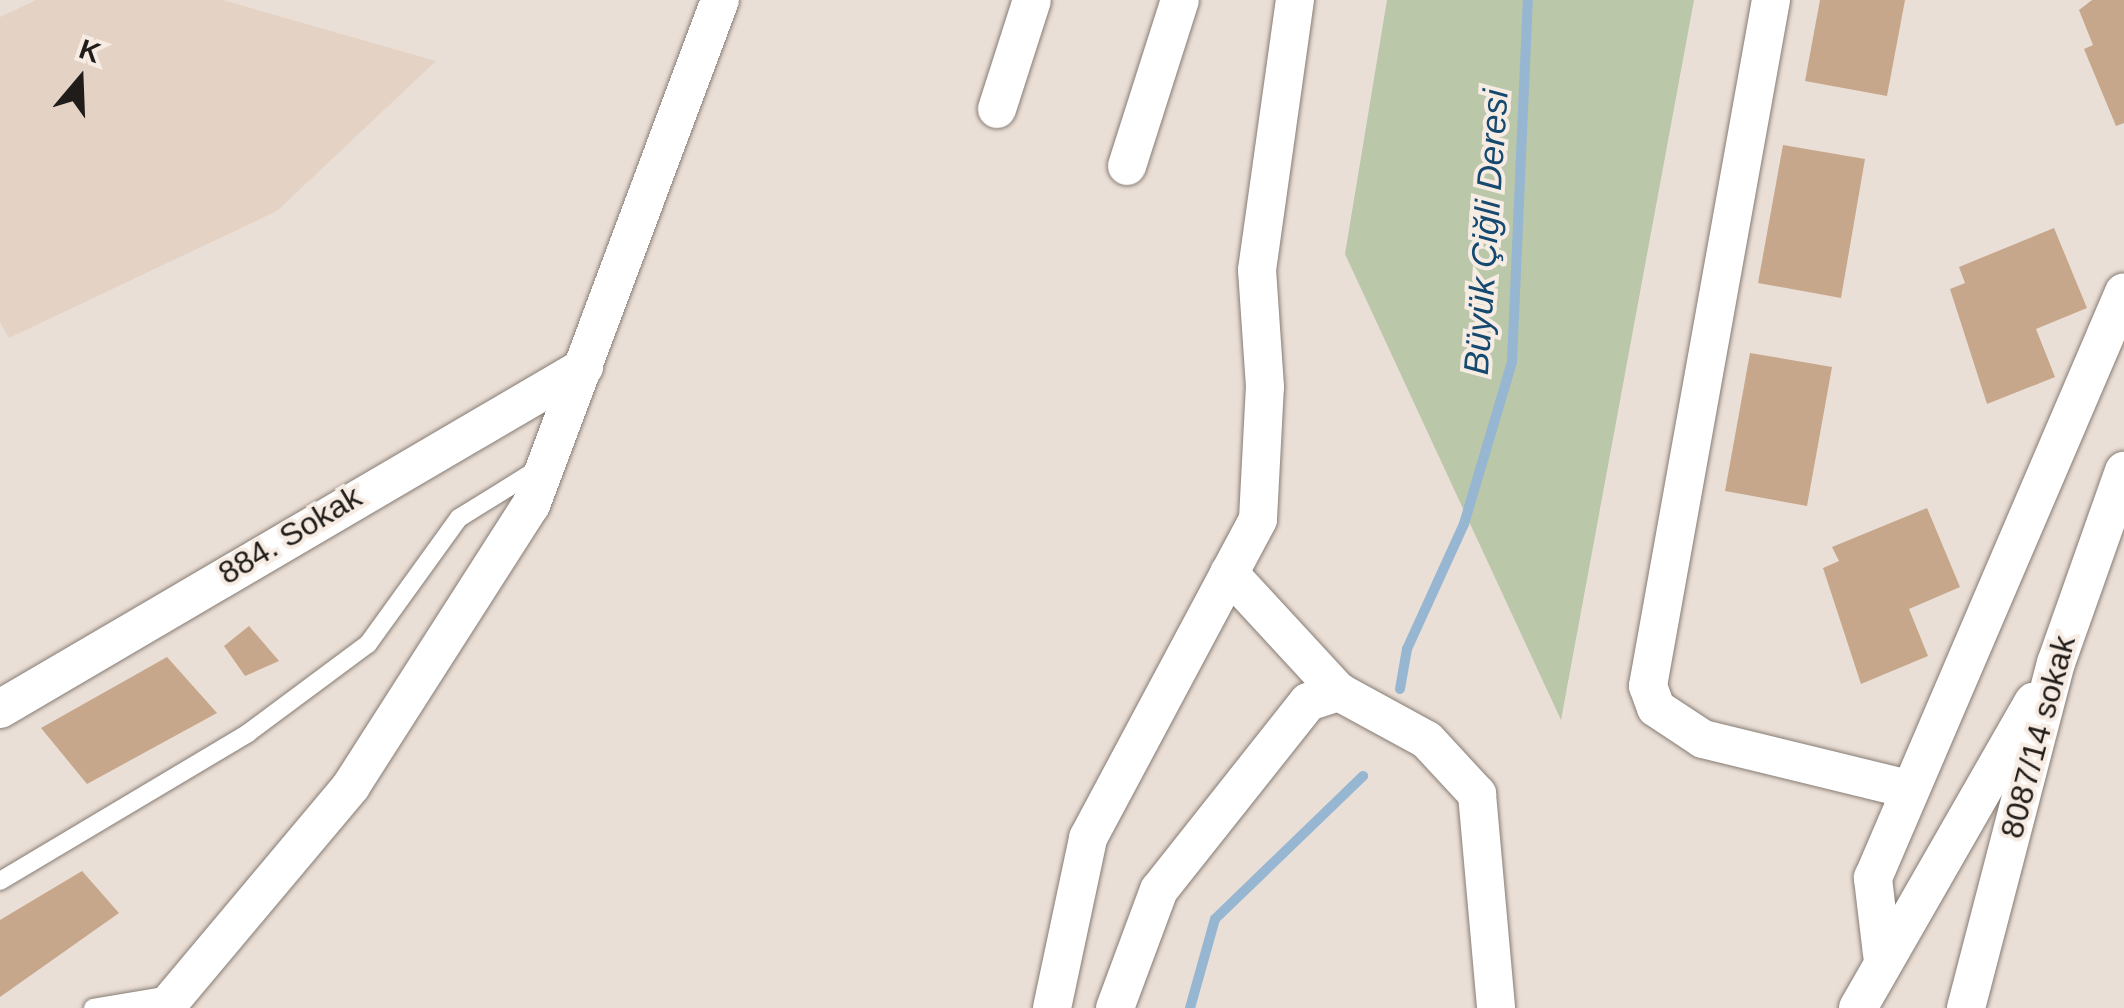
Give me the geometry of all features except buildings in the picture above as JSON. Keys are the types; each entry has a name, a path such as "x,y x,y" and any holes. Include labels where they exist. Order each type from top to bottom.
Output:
{"street":[{"path":"171,1001 350,786 531,505 720,0"},
{"path":"998,108 1032,0"},
{"path":"1127,166 1180,0"},
{"path":"1052,1008 1088,838 1258,519 1266,387 1257,270 1295,0"},
{"path":"1771,0 1648,686 1656,708 1703,740 1908,790"},
{"path":"1882,954 1872,878 2124,292"},
{"name":"884. Sokak","path":"0,709 584,367"},
{"name":"8087/14 sokak","path":"1966,1008 2056,662 2124,471"},
{"path":"1230,573 1339,692 1427,740 1477,794 1496,1008"},
{"path":"1858,1008 1882,954 2056,662"},
{"path":"1115,1008 1158,890 1308,702 1339,692"}],"lane":[{"path":"0,881 248,733 368,644 458,518 547,464"},
{"path":"92,1008 171,1001"}],"shaded area":[{"path":"36,0 223,0 436,61 277,211 9,338 0,322 0,17"}],"green space":[{"path":"1387,0 1694,0 1561,720 1345,254"}],"waterway":[{"name":"Büyük Çiğli Deresi","path":"1400,689 1407,649 1464,524 1512,362 1528,0"},
{"name":"Büyük Çiğli Deresi","path":"1190,1008 1215,919 1363,776"}]}
